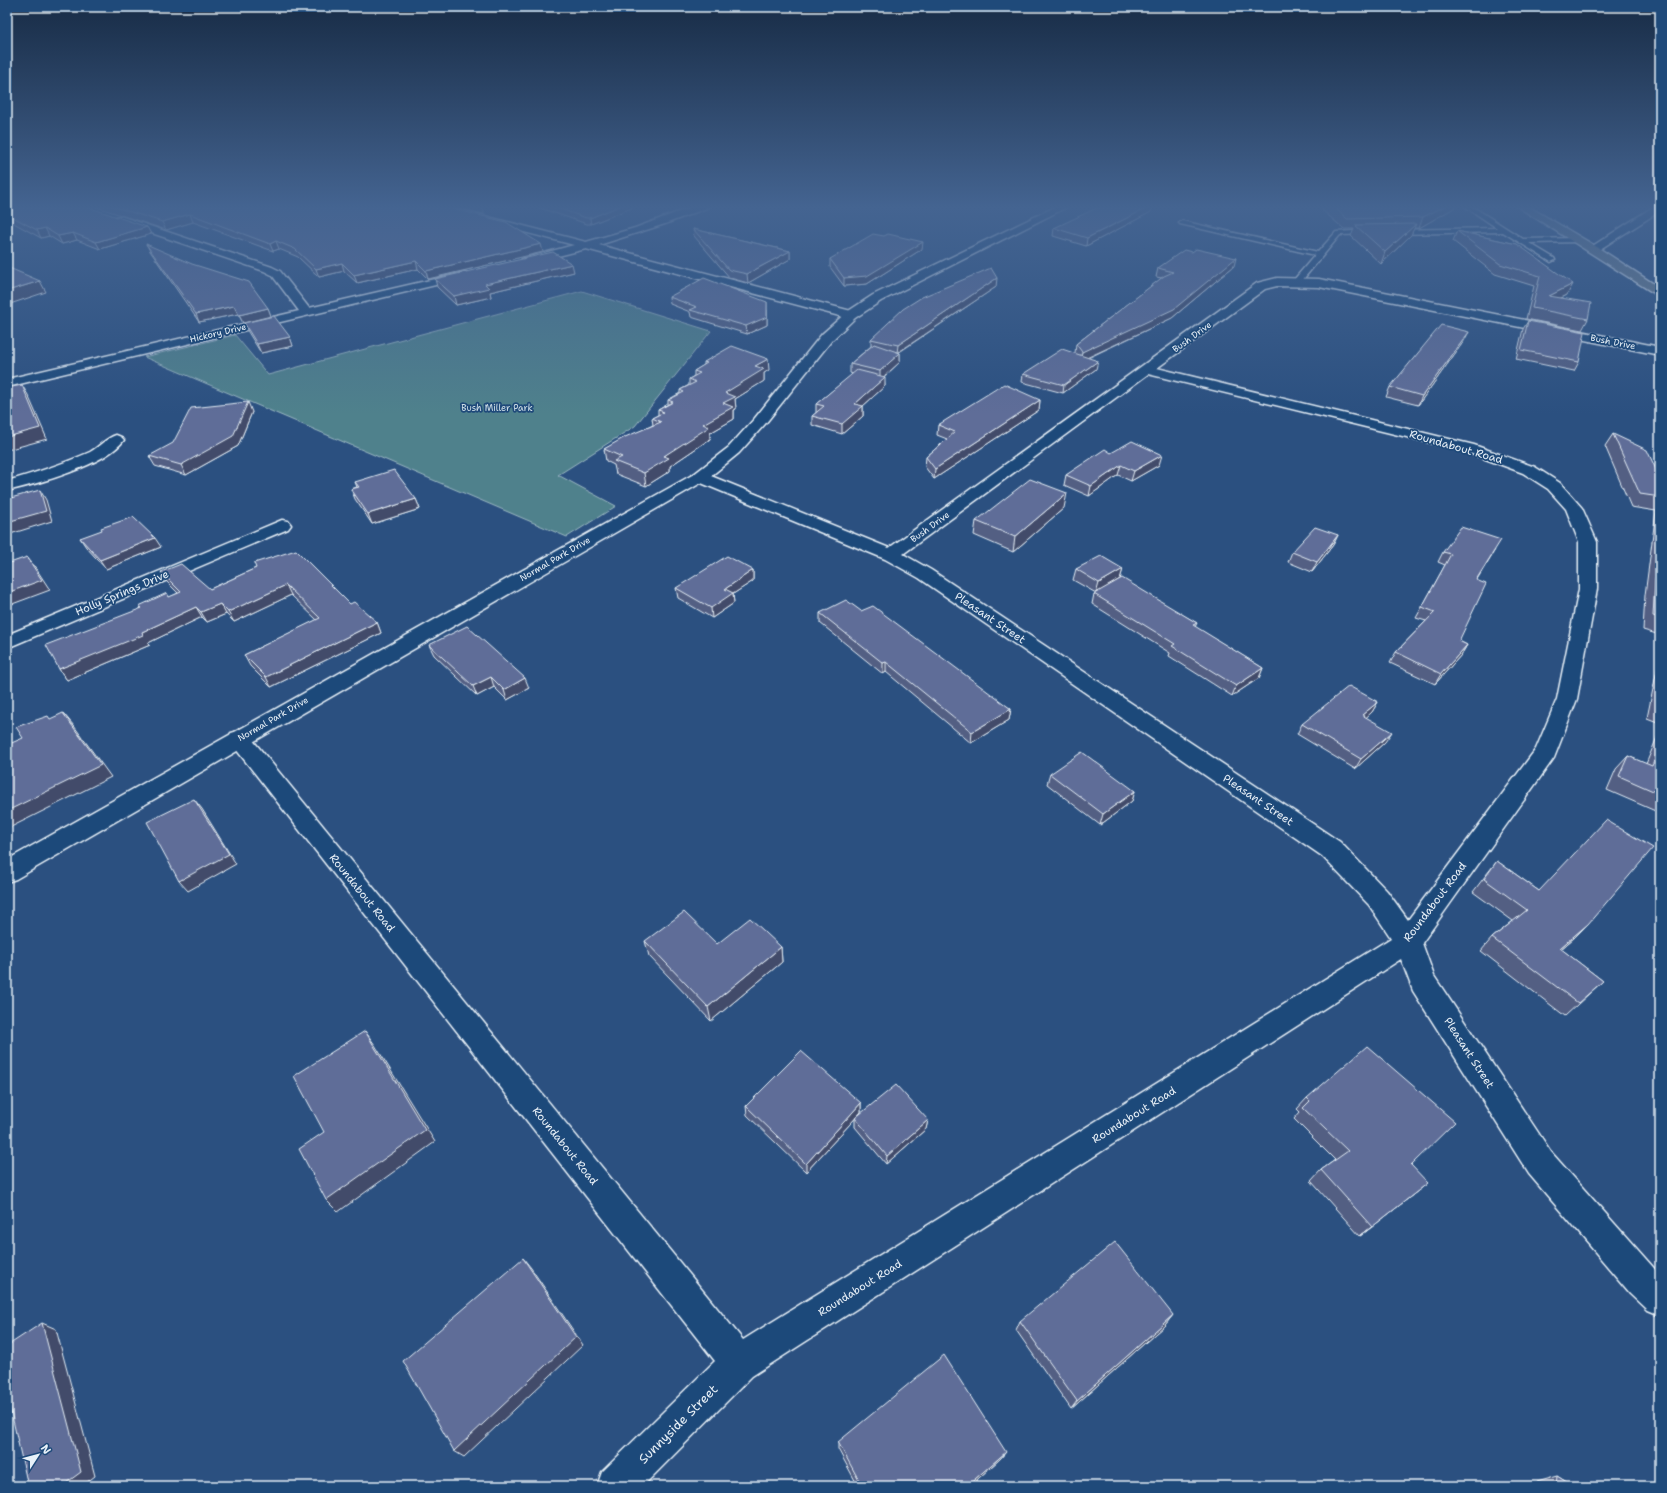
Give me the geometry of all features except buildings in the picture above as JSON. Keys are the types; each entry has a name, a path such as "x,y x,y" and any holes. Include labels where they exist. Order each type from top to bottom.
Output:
{"main road":[{"path":"1632,275 1660,293"}],"street":[{"path":"277,275 306,312"},
{"name":"Hickory Drive","path":"7,383 464,275"},
{"path":"698,275 851,315"},
{"name":"Normal Park Drive","path":"7,872 700,477 734,450 760,421 826,337 851,315 877,298 924,275"},
{"name":"Bush Drive","path":"891,555 1261,286 1277,282 1297,281 1319,283 1660,352"},
{"name":"Roundabout Road","path":"239,739 739,1363 1408,941 1546,752 1567,699 1588,589 1588,542 1574,508 1554,486 1529,470 1469,448 1147,370"},
{"path":"7,486 53,473 97,454 116,440"},
{"name":"Pleasant Street","path":"700,477 891,555 932,579 1331,849 1378,898 1408,941 1423,982 1540,1163 1642,1281 1660,1298"},
{"name":"Holly Springs Drive","path":"7,642 282,525"},
{"name":"Sunnyside Street","path":"616,1486 739,1363"}],"lane":[{"path":"1297,281 1302,275"}],"green space":[{"name":"Bush Miller Park","path":"582,291 711,331 635,426 558,475 616,506 567,537 144,357 235,335 268,375"}]}
